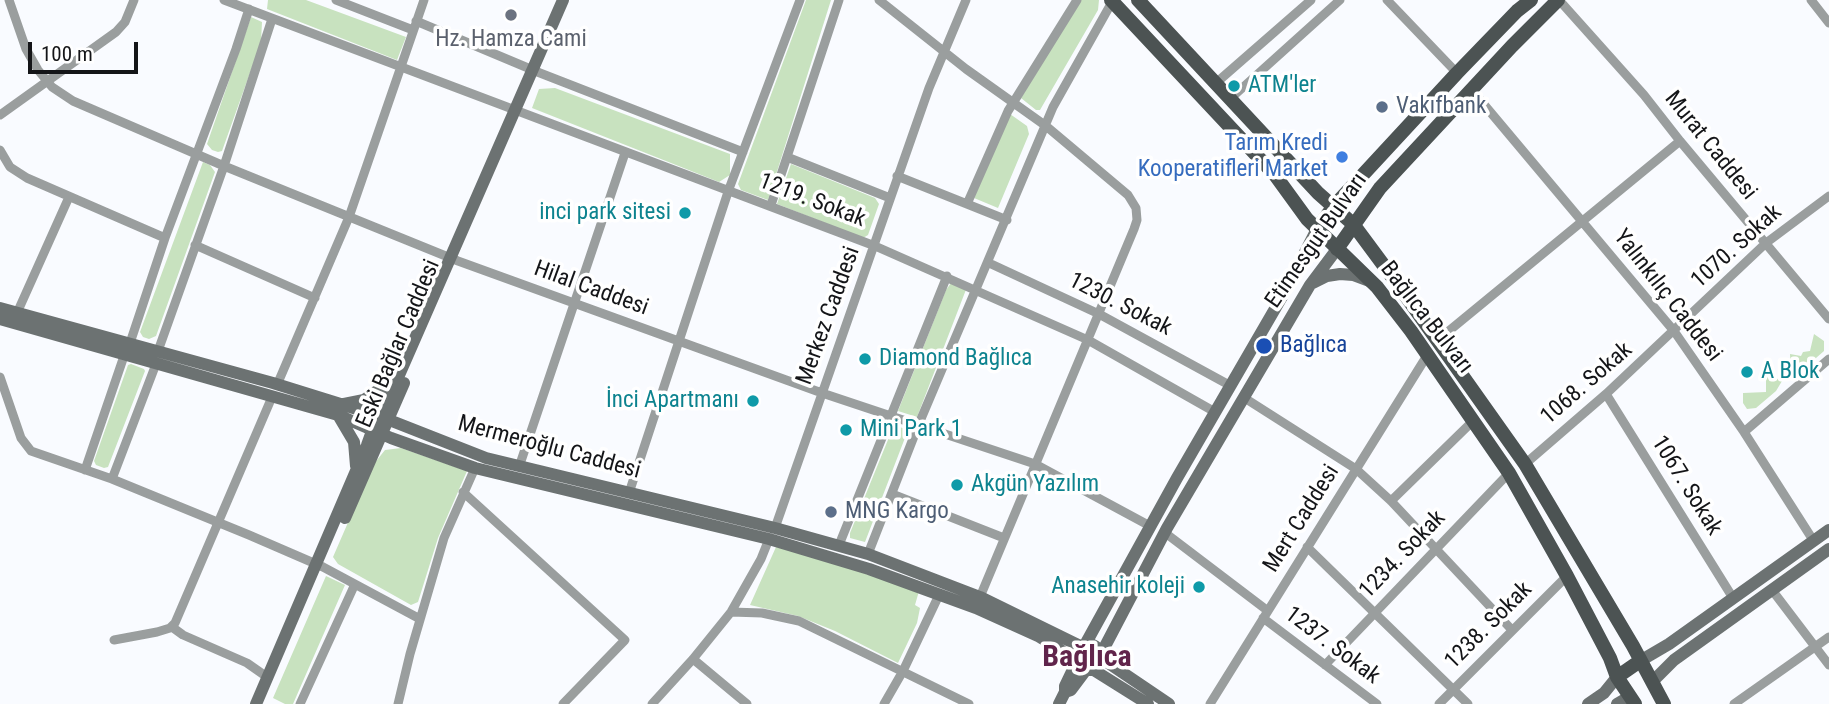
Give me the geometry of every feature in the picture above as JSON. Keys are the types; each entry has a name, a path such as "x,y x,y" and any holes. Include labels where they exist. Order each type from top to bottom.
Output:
{"main road":[{"path":"536,71 564,0"},
{"name":"Eski Bağlar Caddesi","path":"261,703 384,418 406,377 536,71 572,0"},
{"name":"Bağlıca Bulvarı","path":"1138,0 1353,225 1439,339 1525,464 1652,682"},
{"name":"Etimesgut Bulvarı","path":"1531,0 1520,5 1333,207 1317,229 1283,295 1150,526 1083,658 1098,666 1164,532 1310,285 1353,225 1380,188 1546,10 1559,0"},
{"name":"Bağlıca Bulvarı","path":"1112,1 1256,155 1317,229 1377,287 1428,354 1509,473 1610,658 1627,702"},
{"path":"384,418 398,376 454,259"},
{"path":"1310,285 1327,276 1346,274 1359,276 1377,287"},
{"name":"Mermeroğlu Caddesi","path":"0,308 127,350"},
{"name":"Mermeroğlu Caddesi","path":"0,319 157,358 340,410 384,418 453,446 519,467 629,493 772,534 976,608 1083,658"},
{"path":"356,471 354,442 340,410 382,390 398,376"},
{"name":"Mermeroğlu Caddesi","path":"340,410 378,433 475,468 772,534 839,545 868,554 980,597 1083,658"},
{"name":"Eski Bağlar Caddesi","path":"261,703 267,677 319,566 356,471 378,433"},
{"path":"1588,704 1617,677 1669,645 1829,530"},
{"path":"1627,702 1674,660 1829,549"},
{"path":"1062,698 1065,686 1083,658 1096,647 1101,656 1169,704"},
{"path":"1083,658 1148,704"},
{"path":"1652,682 1664,704"}],"street":[{"path":"9,0 26,49 46,82"},
{"path":"0,115 116,32 125,22 134,0"},
{"name":"1219. Sokak","path":"224,0 875,246 1088,340 1216,412"},
{"path":"336,0 536,71 743,152"},
{"path":"114,640 173,627 182,610 349,217 424,0"},
{"path":"629,493 729,189 800,0"},
{"path":"771,205 839,0"},
{"path":"879,0 1046,127 1128,195 1136,208 1137,220 1134,229 980,597"},
{"name":"Merkez Caddesi","path":"652,704 693,659 731,611 761,559 875,246 929,88 966,0"},
{"path":"967,204 1013,103 1077,0"},
{"path":"1216,83 1311,0"},
{"path":"1230,99 1340,0"},
{"path":"1387,0 1457,73"},
{"name":"Murat Caddesi","path":"1559,0 1644,95 1829,318"},
{"path":"1811,0 1829,23"},
{"path":"868,554 975,288 989,263 1053,107 1112,1"},
{"path":"85,470 248,9"},
{"path":"112,479 224,166 272,19"},
{"name":"Hilal Caddesi","path":"46,82 73,100 224,166 454,259 822,393 1035,464 1150,526"},
{"name":"Yalınkılıç Caddesi","path":"1471,89 1674,331 1744,432 1813,540"},
{"path":"1439,339 1680,141"},
{"path":"0,150 16,172 165,238"},
{"path":"519,467 625,153"},
{"path":"787,157 890,198"},
{"path":"897,176 1007,220"},
{"name":"1070. Sokak","path":"1674,331 1766,243 1829,196"},
{"path":"17,313 69,197"},
{"path":"195,246 315,298"},
{"name":"1230. Sokak","path":"989,263 1099,314 1231,386"},
{"path":"839,545 947,276"},
{"name":"1068. Sokak","path":"1525,464 1674,331"},
{"name":"Mert Caddesi","path":"1209,704 1428,354"},
{"path":"1744,432 1829,359"},
{"path":"0,377 26,446 38,454 112,479 218,522 319,566 420,619"},
{"name":"1067. Sokak","path":"1606,394 1733,598"},
{"path":"1243,397 1356,469 1391,501 1512,630"},
{"path":"1391,501 1474,420"},
{"path":"398,704 444,538 475,468"},
{"name":"1234. Sokak","path":"1325,665 1509,473"},
{"path":"463,492 625,640 563,704"},
{"path":"892,494 1004,538"},
{"name":"1237. Sokak","path":"1164,532 1325,665 1377,704"},
{"path":"1307,547 1468,704"},
{"name":"1238. Sokak","path":"1439,704 1567,576"},
{"path":"299,704 355,584"},
{"path":"1772,590 1829,665"},
{"path":"884,704 939,595"},
{"path":"731,611 762,613 799,621 969,704"},
{"path":"173,627 183,635 247,663 267,677"},
{"path":"1734,704 1829,636"},
{"path":"693,659 747,704"}],"green space":[{"path":"268,0 306,0 406,37 397,60 267,9"},
{"path":"806,0 831,0 768,200 741,190 738,184"},
{"path":"1081,0 1099,0 1098,10 1040,110 1036,110 1021,98"},
{"path":"251,17 262,22 261,42 222,151 218,152 207,144"},
{"path":"555,88 730,154 730,175 719,182 532,108 539,89"},
{"path":"1010,114 1027,126 1029,134 998,208 974,198"},
{"path":"203,162 210,165 215,172 156,336 149,339 143,337 140,332"},
{"path":"791,164 875,198 879,204 868,235 863,238 777,204"},
{"path":"951,283 967,287 917,417 898,411 946,290"},
{"path":"1814,334 1824,341 1824,351 1800,372 1791,374 1790,354 1801,356 1803,352 1810,351"},
{"path":"128,365 145,371 108,467 104,468 96,465 94,461"},
{"path":"1766,373 1782,381 1776,391 1756,408 1747,409 1743,403 1743,393 1766,392"},
{"path":"894,425 908,430 865,542 850,538 850,533"},
{"path":"401,448 467,471 438,538 418,602 411,605 338,564 333,557 373,465 385,450"},
{"path":"776,547 919,591 915,605 920,608 917,623 898,663 835,631 798,616 750,605"},
{"path":"326,576 345,585 293,704 285,704 273,698"}],"place":[{"name":"Hz. Hamza Cami","path":"511,15"},
{"name":"ATM'ler","path":"1234,86"},
{"name":"Vakıfbank","path":"1382,107"},
{"name":"Tarım Kredi Kooperatifleri Market","path":"1342,157"},
{"name":"inci park sitesi","path":"685,213"},
{"name":"Bağlıca","path":"1264,346"},
{"name":"Diamond Bağlıca","path":"865,359"},
{"name":"A Blok","path":"1747,372"},
{"name":"İnci Apartmanı","path":"753,401"},
{"name":"Mini Park 1","path":"846,430"},
{"name":"Akgün Yazılım","path":"957,485"},
{"name":"MNG Kargo","path":"831,512"},
{"name":"Anasehir koleji","path":"1199,587"}],"district":[{"name":"Bağlıca","path":"1087,658"}]}
